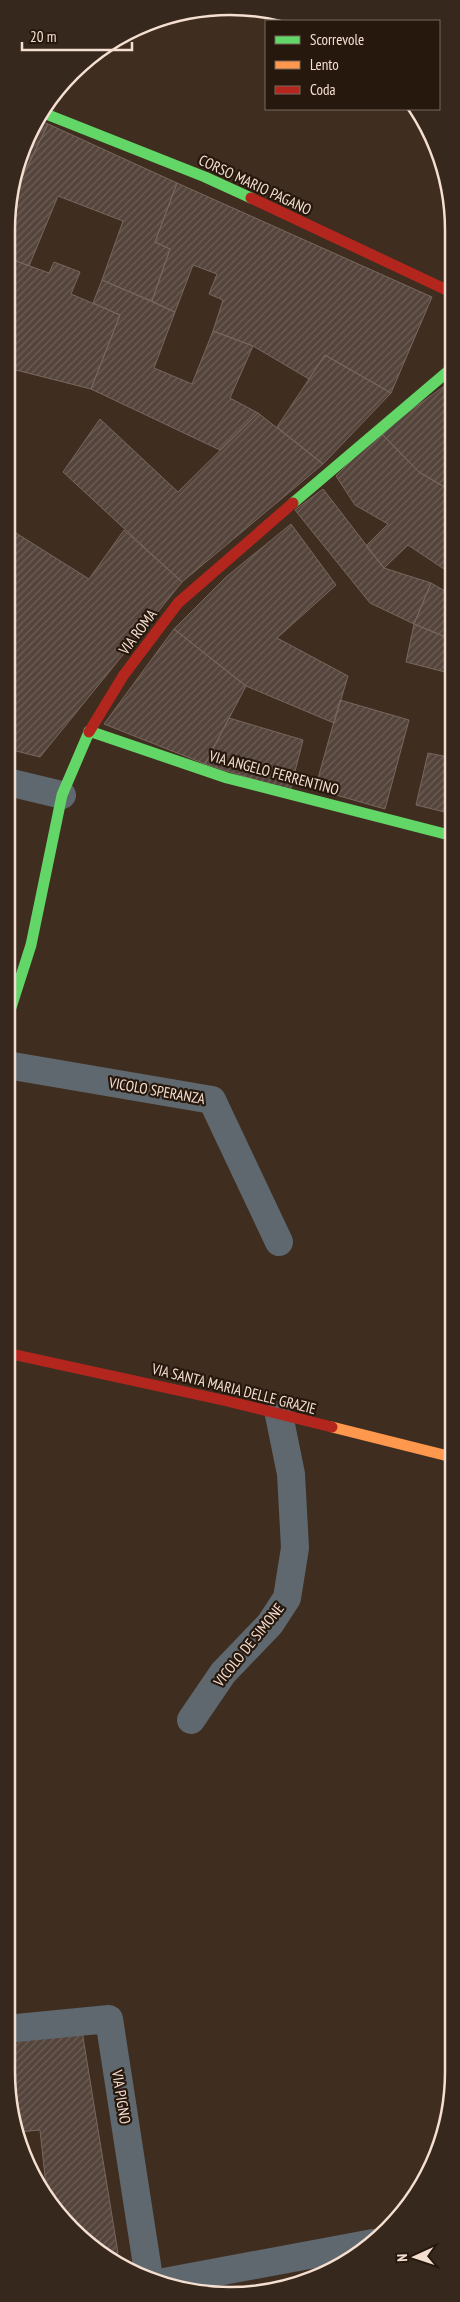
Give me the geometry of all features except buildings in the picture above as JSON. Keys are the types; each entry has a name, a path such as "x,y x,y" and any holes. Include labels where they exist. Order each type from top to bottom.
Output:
{"street":[{"name":"CORSO MARIO PAGANO","path":"49,115 205,177 445,289"},
{"name":"VIA ROMA","path":"15,995 31,945 62,795 89,731 123,676 178,603 286,508 445,374"},
{"name":"VIA ANGELO FERRENTINO","path":"89,731 227,778 445,834"},
{"path":"15,784 62,795"},
{"name":"VICOLO SPERANZA","path":"15,1066 212,1100 279,1242"},
{"name":"VIA SANTA MARIA DELLE GRAZIE","path":"15,1355 227,1401 445,1455"},
{"name":"VICOLO DE SIMONE","path":"192,1720 223,1673 270,1624 287,1598 295,1548 291,1474 279,1415"},
{"name":"VIA PIGNO","path":"15,2028 109,2019 148,2271"},
{"path":"174,2280 356,2246"}],"traffic: fast":[{"path":"48,115 205,177 251,198"},
{"path":"293,503 445,374"},
{"path":"89,731 227,778 445,834"},
{"path":"15,995 31,945 62,795 89,732"}],"traffic: slow":[{"path":"332,1427 445,1455"}],"traffic: jam":[{"path":"251,198 445,289"},
{"path":"89,732 123,676 178,603 293,503"},
{"path":"15,1355 227,1401 332,1427"}]}
